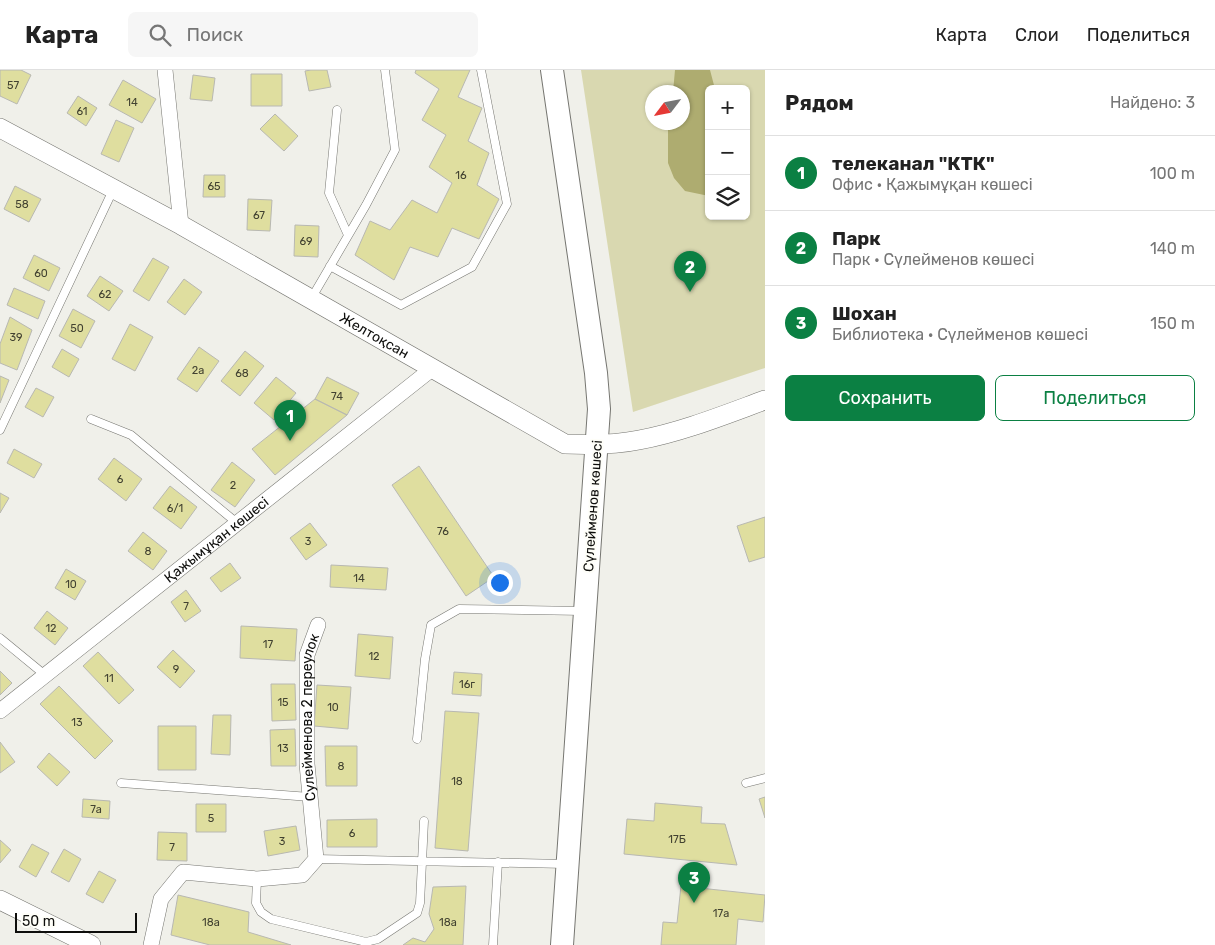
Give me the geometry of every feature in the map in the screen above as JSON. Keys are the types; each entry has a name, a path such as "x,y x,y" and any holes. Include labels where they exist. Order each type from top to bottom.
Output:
{"main road":[{"name":"Сүлейменов көшесі","path":"552,70 596,373 599,409 562,945"}],"street":[{"path":"165,70 181,225"},
{"name":"Желтоқсан","path":"0,128 181,225 566,444 597,445 639,440 699,424 765,400"},
{"name":"Қажымұқан көшесі","path":"0,711 433,368"},
{"name":"Сулейменова 2 переулок","path":"316,859 307,764 307,655 318,625"},
{"path":"151,945 161,899 184,872 257,879 302,875 316,859"},
{"path":"0,900 91,945"}],"lane":[{"path":"311,299 395,150 385,70"},
{"path":"330,266 400,305 472,267 507,204 481,70"},
{"path":"337,110 329,193 348,236"},
{"path":"0,430 114,189"},
{"path":"91,419 132,435 237,523"},
{"path":"417,739 425,659 431,625 459,609 585,611"},
{"path":"0,638 45,675"},
{"path":"746,784 765,778"},
{"path":"121,783 310,797"},
{"path":"257,879 256,903 261,912 271,919 366,942 378,940 417,913 420,903 424,820"},
{"path":"316,859 568,864"},
{"path":"493,945 498,862"}],"green space":[{"path":"581,70 765,70 765,368 633,412"}],"shaded area":[{"path":"675,70 710,70 714,85 705,85 705,195 685,191 674,178 668,163 668,130 690,130 690,85 674,85"}],"building":[{"path":"0,70 21,70 31,75 17,104 0,96"},
{"path":"327,70 331,87 309,91 305,71"},
{"path":"416,70 470,70 458,97 482,108 468,141 489,153 477,185 499,199 479,239 452,228 438,257 410,247 394,280 355,255 370,221 390,230 412,200 437,213 452,183 429,167 446,135 422,120 439,89 415,73"},
{"path":"251,74 282,74 282,106 251,106"},
{"path":"193,75 215,78 212,101 190,99"},
{"path":"123,80 156,99 142,123 109,105"},
{"path":"78,96 97,108 86,126 67,113"},
{"path":"275,114 298,136 284,151 260,129"},
{"path":"116,120 134,128 119,162 101,154"},
{"path":"204,175 225,175 225,197 203,197"},
{"path":"15,186 41,199 29,222 4,209"},
{"path":"248,199 272,200 270,231 247,230"},
{"path":"295,225 319,226 318,257 294,256"},
{"path":"34,255 60,268 49,291 23,278"},
{"path":"153,258 169,267 149,301 133,291"},
{"path":"100,276 123,291 109,311 87,296"},
{"path":"184,279 202,292 185,315 167,302"},
{"path":"14,288 45,301 38,319 7,305"},
{"path":"73,309 95,321 81,348 59,336"},
{"path":"10,317 32,330 17,370 0,363 0,344"},
{"path":"130,324 153,337 135,371 112,359"},
{"path":"199,347 219,361 197,392 177,379"},
{"path":"62,349 79,359 69,377 52,367"},
{"path":"245,351 264,366 240,396 221,381"},
{"path":"0,376 9,380 0,403"},
{"path":"276,377 296,393 274,420 254,403"},
{"path":"327,377 359,393 347,415 315,399"},
{"path":"36,388 54,397 43,417 25,407"},
{"path":"315,399 347,415 275,475 252,449"},
{"path":"14,449 42,464 34,478 7,463"},
{"path":"114,458 142,479 126,501 98,479"},
{"path":"232,462 255,480 235,507 211,490"},
{"path":"419,466 494,577 466,596 392,485"},
{"path":"170,486 197,507 181,529 153,508"},
{"path":"0,493 9,498 0,513"},
{"path":"765,517 765,557 749,562 737,526"},
{"path":"310,523 327,545 306,560 290,538"},
{"path":"143,532 167,551 153,570 128,551"},
{"path":"230,563 241,578 221,592 210,578"},
{"path":"331,565 388,568 386,590 330,587"},
{"path":"66,569 86,581 75,600 55,588"},
{"path":"186,590 201,611 185,622 171,602"},
{"path":"47,611 68,628 55,645 34,628"},
{"path":"241,626 297,629 295,661 240,658"},
{"path":"358,634 393,637 390,679 355,676"},
{"path":"173,650 195,671 180,688 157,667"},
{"path":"98,652 134,690 119,704 83,666"},
{"path":"0,671 12,683 0,695"},
{"path":"454,672 482,674 481,696 452,694"},
{"path":"271,684 295,684 296,720 272,721"},
{"path":"317,685 351,687 348,729 314,726"},
{"path":"59,686 113,741 95,759 40,704"},
{"path":"445,711 479,713 468,851 435,848"},
{"path":"213,715 231,715 230,755 211,754"},
{"path":"158,726 196,726 196,770 158,770"},
{"path":"295,729 296,766 271,766 270,730"},
{"path":"0,742 15,762 0,773"},
{"path":"325,746 357,746 357,786 326,786"},
{"path":"49,753 70,772 57,786 37,767"},
{"path":"765,797 765,818 759,799"},
{"path":"83,799 110,801 109,819 82,817"},
{"path":"655,803 702,807 701,823 725,824 737,865 624,854 627,819 654,821"},
{"path":"196,804 226,804 226,832 196,832"},
{"path":"377,819 377,847 327,847 327,820"},
{"path":"296,826 300,850 268,856 264,831"},
{"path":"158,832 187,833 187,861 157,860"},
{"path":"0,840 11,850 0,863"},
{"path":"32,844 49,853 36,877 19,867"},
{"path":"64,849 81,859 69,882 51,872"},
{"path":"99,871 116,880 103,903 86,894"},
{"path":"466,886 463,945 403,945 413,938 425,942 434,929 429,914 433,887"},
{"path":"681,886 765,895 763,922 738,919 736,945 661,945 663,922 677,923"},
{"path":"178,895 249,912 248,932 291,945 210,945 171,935"}],"place":[{"name":"Парк","path":"690,292"},
{"name":"телеканал \"КТК\"","path":"290,441"},
{"name":"Шохан","path":"694,903"}]}
